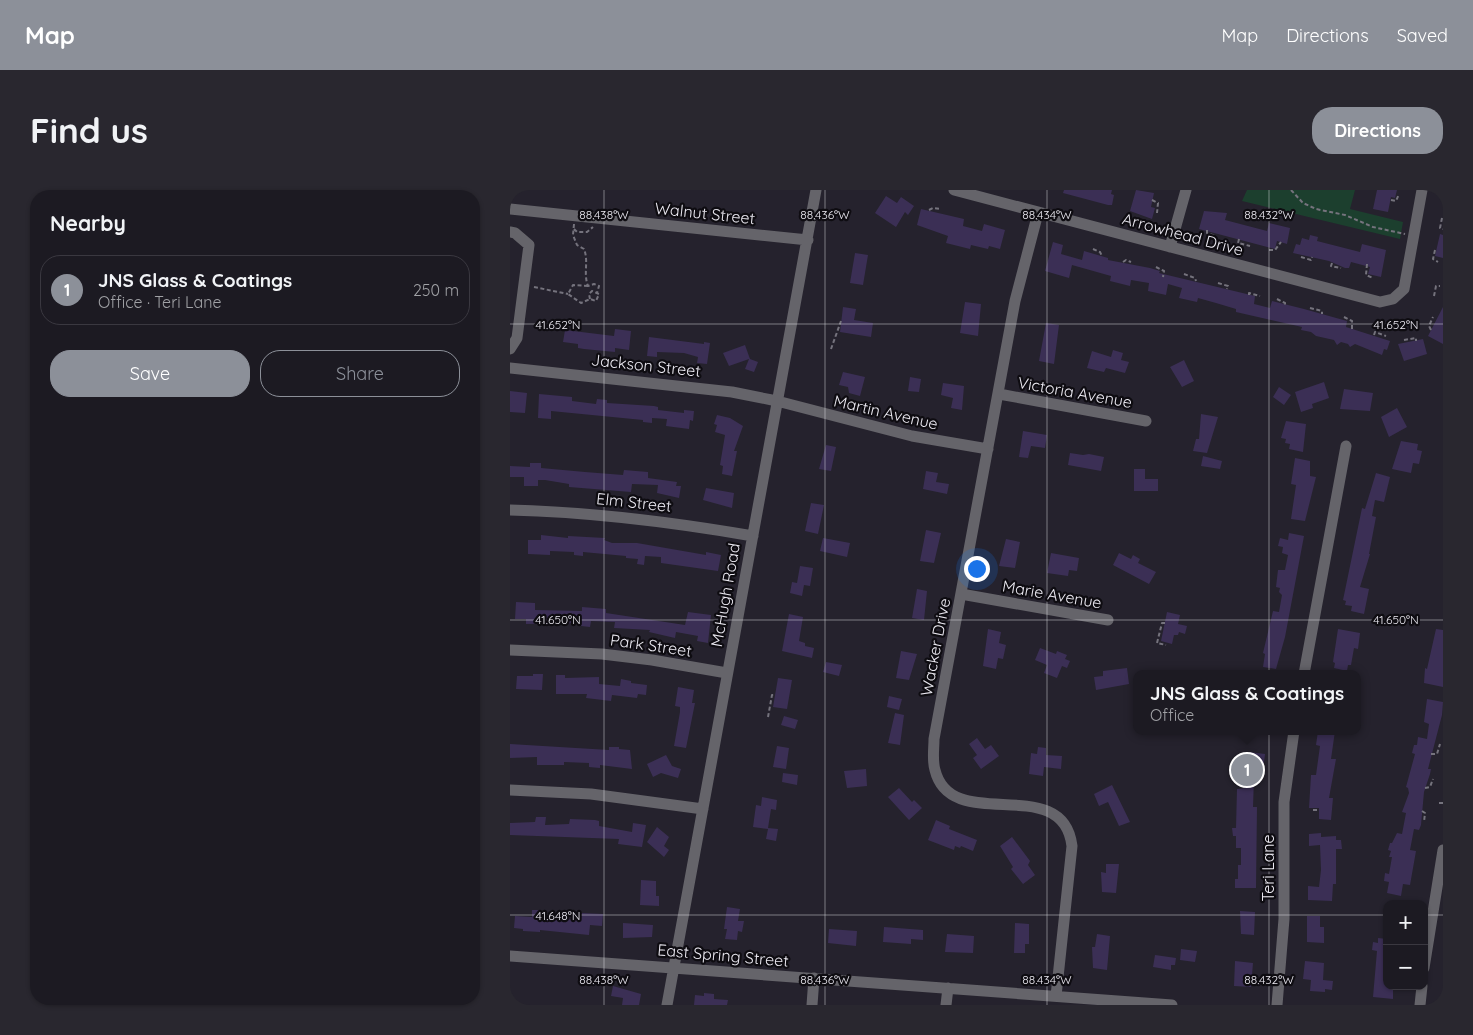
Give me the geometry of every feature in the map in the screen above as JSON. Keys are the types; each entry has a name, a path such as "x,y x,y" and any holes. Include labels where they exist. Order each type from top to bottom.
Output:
{"street":[{"name":"McHugh Road","path":"667,1005 816,190"},
{"name":"Arrowhead Drive","path":"954,190 1367,300 1397,304 1404,289 1422,190"},
{"path":"1170,247 1186,190"},
{"name":"Walnut Street","path":"510,209 808,240"},
{"name":"Wacker Drive","path":"1038,213 1015,301 934,739 934,769 939,781 955,797 978,803 1039,808 1058,818 1071,836 1072,846 1056,996"},
{"path":"510,232 520,236 528,245 517,338 510,349"},
{"name":"Jackson Street","path":"510,368 699,387 777,401"},
{"name":"Victoria Avenue","path":"999,394 1146,421"},
{"name":"Martin Avenue","path":"777,401 912,436 988,449"},
{"path":"1305,670 1346,446"},
{"name":"Elm Street","path":"510,510 622,517 679,523 753,536"},
{"name":"Marie Avenue","path":"961,594 1108,620"},
{"name":"Park Street","path":"510,650 602,654 652,660 727,673"},
{"name":"Teri Lane","path":"1277,1005 1284,918 1284,802 1293,735"},
{"path":"510,790 591,794 703,810"},
{"path":"1428,947 1440,883 1443,850"},
{"name":"East Spring Street","path":"510,956 674,966 1172,1005"},
{"path":"812,1005 814,978"},
{"path":"946,1005 948,988"},
{"path":"1420,1005 1422,990"}],"path":[{"path":"1291,190 1303,203 1316,209 1345,215 1373,227 1407,234"},
{"path":"1390,200 1396,201 1399,194"},
{"path":"1152,200 1158,203 1157,213"},
{"path":"929,210 933,208 940,209"},
{"path":"1442,218 1440,228 1443,229"},
{"path":"575,220 576,245 584,248 586,255 584,275 588,286"},
{"path":"574,229 577,232 587,232 592,229 594,222"},
{"path":"1207,230 1207,233 1216,236"},
{"path":"1239,239 1238,243 1250,246"},
{"path":"1269,250 1275,250 1281,242"},
{"path":"1092,249 1100,252 1102,256"},
{"path":"1435,250 1433,260 1438,262"},
{"path":"1301,257 1311,260 1312,257"},
{"path":"1123,262 1131,262"},
{"path":"1332,264 1331,266 1341,268"},
{"path":"1367,264 1366,275 1373,278"},
{"path":"1156,267 1164,271 1163,277"},
{"path":"1184,274 1195,278 1196,281"},
{"path":"1218,283 1228,286 1227,289"},
{"path":"534,287 568,294 580,303 590,299 598,299 600,289 598,285 573,285 568,294"},
{"path":"1434,296 1436,286 1440,286"},
{"path":"590,299 590,293 598,293"},
{"path":"1249,295 1249,293 1260,296"},
{"path":"1277,299 1285,303 1285,306"},
{"path":"1310,308 1322,311 1322,314"},
{"path":"1344,317 1352,321 1352,329"},
{"path":"1431,330 1429,326 1433,317"},
{"path":"831,349 841,321"},
{"path":"1374,335 1375,332 1386,336"},
{"path":"1404,340 1416,338 1416,341"},
{"path":"1165,623 1162,622 1157,643 1166,646"},
{"path":"768,717 772,695 776,695"},
{"path":"1431,754 1437,754 1440,744"},
{"path":"1425,788 1430,787 1433,779"},
{"path":"1439,802 1443,803"},
{"path":"1313,810 1319,810"},
{"path":"1422,811 1426,815 1424,822"}],"green space":[{"path":"1247,190 1355,190 1350,209 1403,222 1400,239 1242,201"}],"building":[{"path":"1064,190 1112,190 1111,194 1114,195 1112,205 1063,193"},
{"path":"1136,190 1154,193 1151,207 1155,208 1152,219 1130,211"},
{"path":"1377,190 1397,190 1395,198 1391,197 1388,212 1373,209"},
{"path":"886,196 897,203 901,197 914,206 908,215 905,212 896,227 875,213"},
{"path":"921,209 964,219 963,226 982,231 984,224 1005,230 1000,249 989,246 988,249 971,245 970,249 946,243 948,236 917,225"},
{"path":"1204,211 1227,213 1225,220 1267,231 1269,223 1290,228 1287,244 1277,241 1275,249 1199,229"},
{"path":"1440,234 1443,235 1443,258 1435,256"},
{"path":"1310,235 1318,237 1317,241 1360,252 1362,244 1386,250 1381,277 1368,274 1370,267 1351,262 1349,268 1345,268 1329,261 1293,253 1296,244 1300,245 1302,238 1309,240"},
{"path":"1053,242 1063,245 1061,254 1082,260 1084,251 1108,258 1108,260 1150,268 1160,271 1159,273 1255,296 1254,304 1270,308 1272,301 1347,321 1346,327 1390,341 1387,350 1384,349 1382,355 1355,344 1350,347 1348,344 1341,342 1337,345 1334,340 1301,330 1302,327 1236,312 1236,309 1198,298 1197,302 1179,298 1182,288 1168,284 1166,295 1148,291 1149,283 1131,280 1130,286 1110,281 1111,276 1072,265 1069,278 1045,271"},
{"path":"855,253 868,255 863,285 850,283"},
{"path":"965,302 981,304 978,336 960,333"},
{"path":"843,307 856,309 854,320 873,323 871,337 840,332"},
{"path":"1443,307 1443,344 1428,336"},
{"path":"1046,323 1059,325 1054,364 1039,361"},
{"path":"615,329 631,331 629,350 615,348 615,352 584,349 578,348 578,344 563,342 565,330 614,336"},
{"path":"649,337 704,344 704,342 710,343 707,364 697,363 698,357 684,353 657,352 657,357 647,356"},
{"path":"1423,339 1427,354 1404,361 1398,344"},
{"path":"745,345 750,359 758,362 754,372 745,369 749,359 729,366 723,353"},
{"path":"1113,350 1123,353 1121,360 1129,362 1125,373 1106,368 1104,372 1087,368 1092,351 1111,357"},
{"path":"1184,360 1194,381 1182,387 1170,367"},
{"path":"843,372 865,377 860,396 849,393 848,387 839,385"},
{"path":"910,377 921,379 919,392 908,391"},
{"path":"1324,382 1329,398 1312,404 1313,408 1301,412 1295,392"},
{"path":"943,383 964,386 962,410 951,408 953,398 941,395"},
{"path":"1279,387 1291,395 1284,405 1273,397"},
{"path":"1344,389 1373,393 1370,411 1340,409"},
{"path":"510,391 527,393 525,413 510,412"},
{"path":"539,394 572,397 572,401 596,404 597,399 607,400 607,403 654,406 658,407 658,410 684,413 684,410 694,411 693,421 690,420 689,429 666,426 667,419 652,418 652,423 643,422 643,420 551,411 551,419 538,418"},
{"path":"1397,408 1407,427 1389,437 1381,417"},
{"path":"1201,414 1218,417 1207,453 1193,451 1196,439 1199,439"},
{"path":"717,415 730,418 743,426 734,451 737,451 732,476 722,474 723,466 720,465 725,435 715,432 717,425 714,424"},
{"path":"1286,421 1306,424 1303,452 1289,449 1290,444 1285,443 1286,439 1281,438"},
{"path":"1023,431 1047,435 1045,448 1031,446 1028,458 1019,457"},
{"path":"1401,441 1418,444 1417,450 1422,451 1419,464 1413,463 1411,473 1392,469"},
{"path":"826,445 836,447 831,471 819,469"},
{"path":"1070,453 1104,457 1101,471 1068,465"},
{"path":"1203,456 1222,461 1220,469 1201,466"},
{"path":"1295,458 1310,461 1310,476 1316,477 1305,521 1291,519 1296,485 1291,484"},
{"path":"530,463 541,463 541,468 623,475 624,470 648,472 648,478 677,482 676,486 681,486 679,498 657,493 658,485 632,484 631,492 569,487 569,484 545,480 538,480 538,486 524,486 524,477 510,477 510,466 530,467"},
{"path":"1134,469 1145,469 1145,479 1158,479 1158,491 1134,491"},
{"path":"926,471 938,473 936,482 949,484 947,494 923,489"},
{"path":"1376,473 1390,477 1384,502 1375,500 1372,516 1376,517 1370,554 1360,587 1369,589 1364,614 1351,611 1352,606 1345,605 1346,601 1343,600 1362,508 1365,509"},
{"path":"706,488 734,493 732,508 703,500"},
{"path":"811,503 824,505 818,534 805,531"},
{"path":"926,530 941,533 934,563 920,561"},
{"path":"1289,533 1304,536 1285,637 1276,669 1263,667 1265,654 1263,653 1273,611 1279,612 1282,595 1279,592 1280,588 1276,587 1278,570 1285,570 1288,555 1282,553 1283,547 1278,546 1280,538 1288,540"},
{"path":"541,535 568,538 568,536 605,538 604,540 612,543 637,543 706,555 706,552 721,555 718,571 661,563 661,557 645,556 644,565 637,564 638,559 626,558 626,556 583,552 583,556 574,555 574,552 550,551 550,555 528,554 528,540 541,540"},
{"path":"823,538 850,543 847,557 820,551"},
{"path":"1006,539 1020,542 1015,568 999,566"},
{"path":"1051,553 1079,558 1077,571 1069,570 1068,576 1047,573"},
{"path":"1119,553 1131,559 1133,555 1140,559 1138,563 1156,572 1149,584 1113,565"},
{"path":"800,566 813,568 810,586 804,585 802,596 790,593 792,582 797,583"},
{"path":"917,589 927,591 924,620 912,618"},
{"path":"516,602 535,603 535,610 582,611 582,607 606,609 606,613 685,625 688,612 711,615 708,643 697,641 698,636 676,632 675,638 649,632 650,630 614,628 615,622 591,621 590,627 581,626 581,623 526,624 526,619 515,619"},
{"path":"1167,612 1180,615 1178,624 1187,626 1185,634 1179,632 1178,635 1174,635 1172,644 1161,641"},
{"path":"789,614 803,617 799,641 805,643 805,646 814,648 812,658 782,651"},
{"path":"988,629 1001,632 999,643 1006,645 1003,659 998,658 996,669 983,666"},
{"path":"1338,629 1360,633 1358,649 1354,648 1351,665 1348,665 1347,670 1334,668 1335,663 1333,662"},
{"path":"1436,629 1443,630 1443,687 1424,683 1425,668 1427,669"},
{"path":"1040,648 1056,654 1057,651 1067,655 1065,659 1070,661 1067,668 1062,666 1057,678 1044,673 1047,665 1035,660"},
{"path":"901,651 917,654 909,680 896,678"},
{"path":"826,662 842,665 839,676 823,672"},
{"path":"1127,668 1129,684 1096,690 1094,677 1103,676 1103,671"},
{"path":"533,674 543,674 542,690 516,689 517,676 533,676"},
{"path":"556,675 565,675 565,678 599,677 599,684 620,686 621,679 631,681 631,683 647,685 646,695 638,694 637,698 612,695 611,701 586,698 587,694 556,694"},
{"path":"778,678 792,680 787,709 773,707"},
{"path":"678,687 694,690 692,703 695,703 686,748 674,746 680,712 680,707 675,706"},
{"path":"889,696 902,699 899,710 887,707"},
{"path":"1427,699 1443,702 1442,715 1428,769 1431,769 1424,792 1421,825 1419,830 1414,829 1410,850 1416,851 1410,885 1403,884 1401,896 1387,893 1389,882 1384,881 1385,873 1389,874 1392,857 1389,857 1391,851 1388,850 1390,843 1392,843 1397,833 1402,834 1406,813 1402,812 1409,793 1406,787 1415,754 1412,753 1414,745 1417,745 1418,737 1427,739 1429,724 1424,722"},
{"path":"895,713 904,715 900,745 888,743"},
{"path":"784,716 798,720 795,729 781,725"},
{"path":"1317,735 1334,735 1331,759 1336,759 1329,798 1333,798 1331,820 1319,819 1319,808 1309,808 1311,775 1316,775 1320,746 1316,745"},
{"path":"977,738 985,749 991,745 999,756 981,769 973,758 977,755 969,744"},
{"path":"510,744 609,750 609,747 619,747 619,749 630,750 632,769 600,765 600,768 589,767 589,763 564,762 564,765 537,765 537,757 510,758"},
{"path":"777,746 789,748 786,769 773,767"},
{"path":"1038,747 1046,748 1046,755 1062,756 1061,769 1044,767 1043,776 1029,774 1031,753 1037,754"},
{"path":"1249,752 1265,754 1262,779 1254,778 1253,807 1257,807 1256,888 1235,888 1235,879 1238,879 1238,865 1241,865 1241,848 1236,848 1236,836 1233,836 1232,828 1236,828 1237,789 1246,788"},
{"path":"666,755 672,766 681,769 678,778 661,773 653,777 647,764"},
{"path":"866,769 867,786 847,788 844,771"},
{"path":"783,773 798,775 797,785 782,782"},
{"path":"1112,785 1130,822 1119,826 1108,802 1099,806 1094,794"},
{"path":"899,788 912,802 914,800 922,808 909,820 888,797"},
{"path":"762,797 777,800 776,810 771,809 768,828 778,829 776,841 766,839 768,829 753,827 756,805 761,806"},
{"path":"536,817 546,817 545,825 569,824 570,819 595,820 599,821 599,826 632,832 633,823 646,825 642,847 618,844 619,839 510,835 510,823 535,822"},
{"path":"936,820 950,826 949,829 977,840 973,851 961,846 960,848 955,846 954,850 928,840"},
{"path":"657,827 669,837 664,846 669,850 664,857 647,842"},
{"path":"1321,833 1321,837 1336,836 1336,840 1341,840 1342,849 1336,849 1336,884 1333,884 1332,901 1308,900 1308,886 1319,887 1321,870 1320,845 1309,846 1309,834"},
{"path":"1012,837 1030,861 1028,865 1035,875 1023,884 1011,869 1013,867 1000,846"},
{"path":"1106,864 1119,864 1116,893 1102,892 1101,872 1106,873"},
{"path":"641,880 656,881 656,896 659,896 659,906 640,905"},
{"path":"727,907 740,909 738,921 744,921 742,932 738,931 737,940 725,939 727,929 724,929"},
{"path":"532,910 541,910 540,918 581,920 582,913 603,914 602,926 590,925 589,935 540,930 540,932 523,931 523,929 514,928 515,916 532,917"},
{"path":"1240,911 1255,912 1254,935 1241,934"},
{"path":"1307,916 1320,916 1320,927 1324,927 1324,943 1307,942"},
{"path":"623,923 653,925 652,937 623,938"},
{"path":"1015,923 1029,924 1029,944 1025,944 1025,953 1014,953"},
{"path":"884,927 923,930 923,940 911,939 911,944 883,942"},
{"path":"829,929 857,931 856,946 828,943"},
{"path":"947,934 974,936 973,953 945,952"},
{"path":"1097,934 1110,936 1107,970 1093,968 1092,947 1095,947"},
{"path":"1378,938 1383,939 1383,990 1393,990 1393,999 1373,997 1377,951 1372,950 1373,942 1378,943"},
{"path":"1181,949 1197,951 1195,962 1180,960"},
{"path":"1155,955 1176,958 1175,965 1171,965 1171,970 1153,967"},
{"path":"1235,961 1253,963 1251,987 1234,986"},
{"path":"1305,961 1324,963 1323,980 1333,981 1332,990 1325,989 1325,992 1310,991 1311,980 1303,979"},
{"path":"613,986 641,994 639,1005 622,1005 623,998 611,996"},
{"path":"704,993 714,994 714,999 728,1000 727,1005 694,1005 695,995 704,996"}],"place":[{"name":"JNS Glass & Coatings","path":"1247,770"}]}
